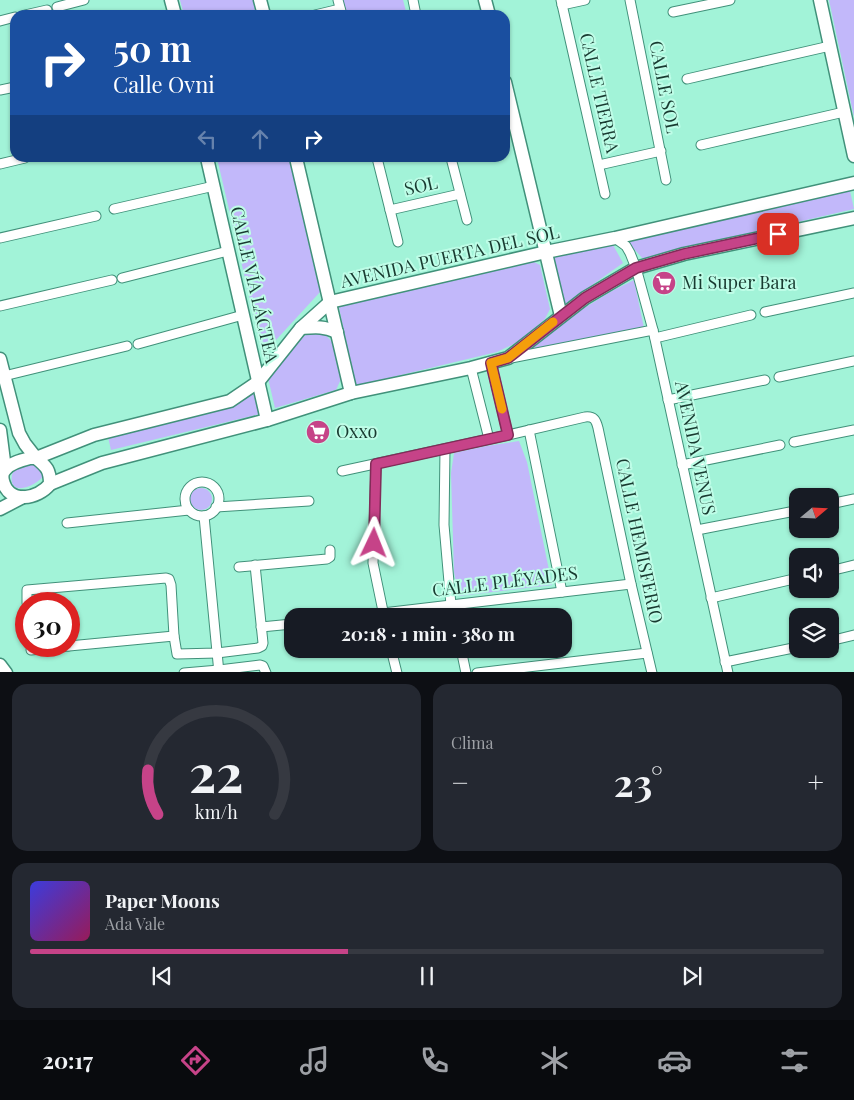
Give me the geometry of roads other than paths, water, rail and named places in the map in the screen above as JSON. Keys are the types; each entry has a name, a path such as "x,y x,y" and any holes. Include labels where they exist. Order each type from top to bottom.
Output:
{"street":[{"path":"58,7 84,0"},
{"path":"562,2 585,0"},
{"name":"CALLE SOL","path":"630,0 666,180"},
{"path":"673,12 730,0"},
{"path":"820,0 854,156"},
{"name":"CALLE TIERRA","path":"562,2 605,194"},
{"path":"687,79 830,46"},
{"path":"510,103 561,316"},
{"path":"701,145 844,112"},
{"path":"599,165 660,151"},
{"name":"CALLE VÍA LÁCTEA","path":"208,162 266,420"},
{"path":"297,162 351,393"},
{"path":"378,162 398,242"},
{"name":"SOL","path":"452,162 466,220"},
{"name":"AVENIDA PUERTA DEL SOL","path":"36,458 94,435 230,401 258,382 301,328 330,302 854,183"},
{"path":"114,209 214,186"},
{"name":"SOL","path":"390,210 460,194"},
{"path":"0,238 96,216"},
{"path":"508,358 585,298 636,268 684,254 854,218"},
{"name":"AVENIDA VENUS","path":"616,238 628,249 636,268 654,334 728,672"},
{"path":"122,278 228,251"},
{"path":"0,306 112,280"},
{"path":"765,312 854,293"},
{"path":"138,344 243,315"},
{"path":"0,430 2,474 5,487 17,497 23,497 36,495 50,484 102,463 266,420 351,393 471,368 508,358 654,334 751,315"},
{"name":"CALLE VÍA LÁCTEA","path":"301,328 318,326 337,332"},
{"path":"4,376 127,346"},
{"path":"0,359 19,433 36,458 46,467 49,472 50,484"},
{"path":"779,377 854,361"},
{"path":"491,363 508,435"},
{"path":"471,368 489,439"},
{"path":"668,400 765,380"},
{"name":"CALLE HEMISFERIO","path":"529,430 590,416 597,422 631,584 652,672"},
{"path":"342,471 529,430 562,592"},
{"path":"794,442 854,430"},
{"path":"682,465 780,445"},
{"path":"445,449 444,525 453,608"},
{"path":"2,474 19,461 36,458"},
{"path":"376,464 373,563 383,608"},
{"path":"202,483 211,486 217,493 218,503 216,507 211,513 204,516 196,515 189,510 185,502 187,492 193,485 202,483"},
{"path":"0,509 23,497"},
{"path":"839,502 854,499"},
{"path":"216,507 309,501"},
{"path":"67,523 189,510"},
{"path":"697,530 789,512"},
{"path":"204,516 219,671"},
{"path":"239,566 327,559 330,557 330,550"},
{"path":"27,592 27,590 164,578 169,580 171,585 177,654 217,653 262,646 255,565"},
{"path":"839,569 854,566"},
{"path":"711,598 789,580"},
{"name":"CALLE PLÉYADES","path":"429,608 631,584"},
{"path":"261,627 284,625"},
{"path":"839,639 854,635"},
{"path":"80,645 174,636"},
{"path":"726,662 789,649"},
{"path":"476,672 647,653"},
{"path":"393,658 397,672"},
{"path":"463,658 466,672"},
{"path":"0,665 6,672"},
{"path":"184,672 219,671 260,665 263,666 266,672"}],"place":[{"name":"Mi Super Bara","path":"664,283"},
{"name":"Oxxo","path":"318,432"}]}
